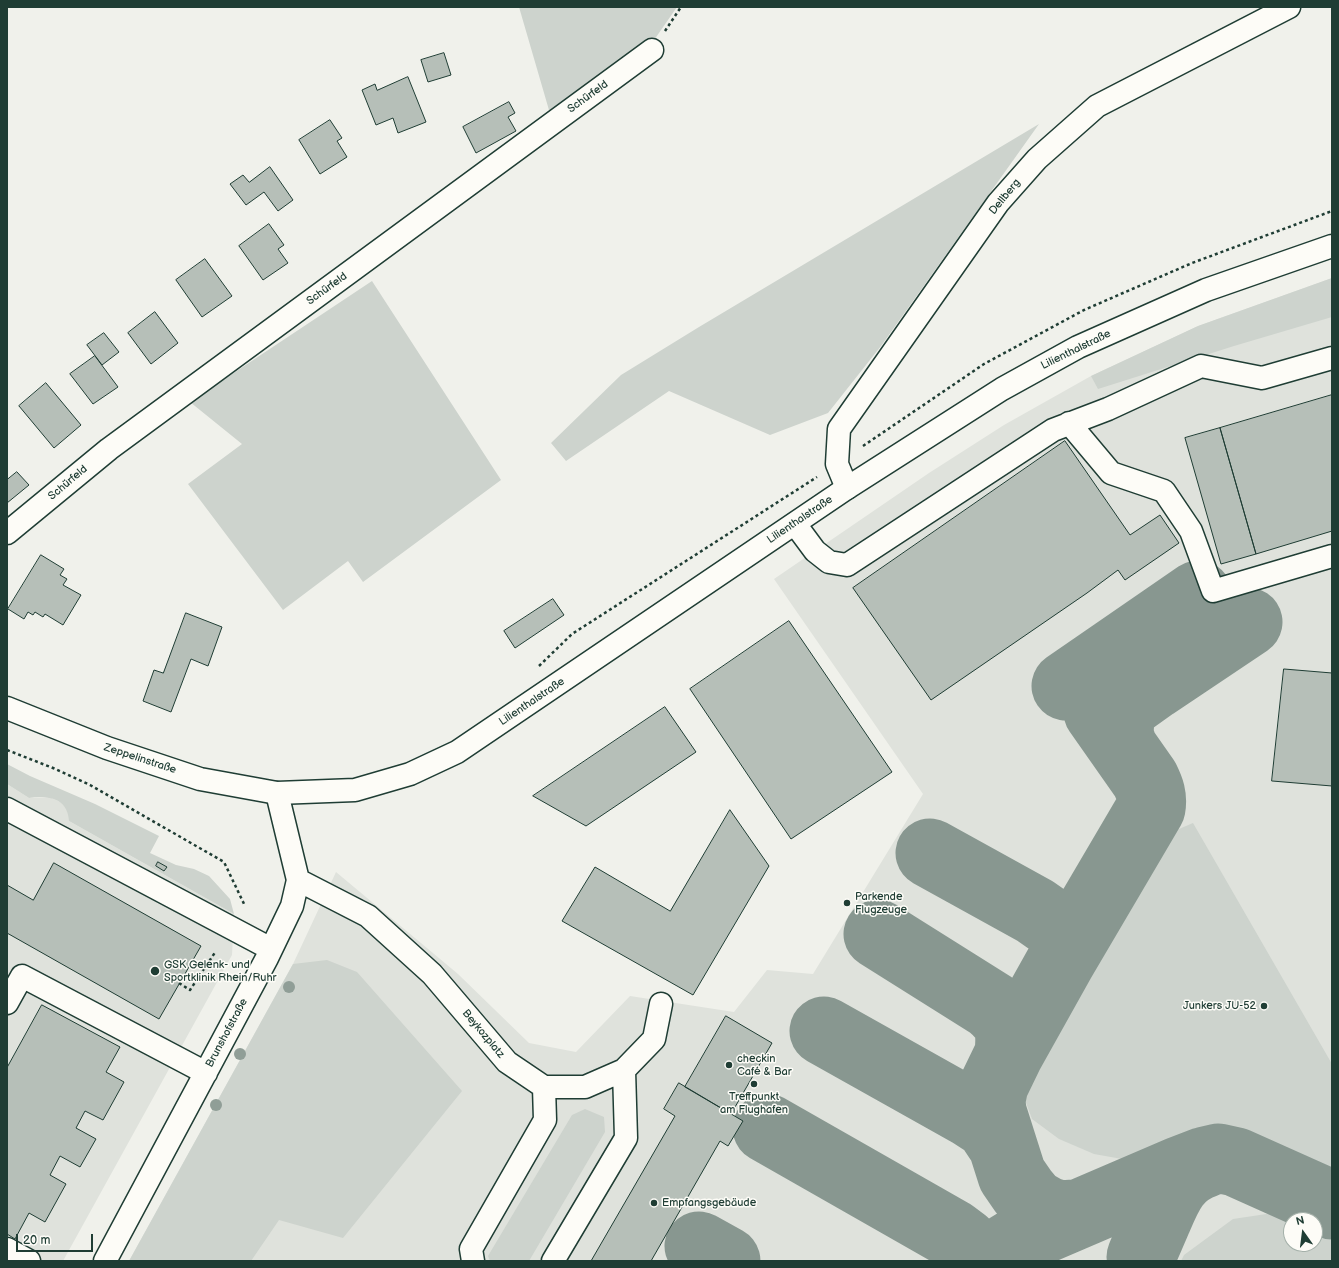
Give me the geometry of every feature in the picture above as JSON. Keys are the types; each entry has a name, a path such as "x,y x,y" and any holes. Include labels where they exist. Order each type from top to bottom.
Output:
{"street":[{"name":"Dellberg","path":"847,488 837,464 839,429 998,203 1037,159 1097,106 1289,7"},
{"name":"Schürfeld","path":"7,533 109,449 652,50"},
{"name":"Lilienthalstraße","path":"278,793 355,790 410,774 457,752 847,488 1002,388 1078,347 1206,290 1332,246"},
{"path":"795,524 815,551 820,555 829,562 847,565 1053,430 1108,409 1201,366 1262,378 1332,358"},
{"path":"1069,423 1111,474 1164,491 1191,531 1213,591 1332,556"},
{"name":"Zeppelinstraße","path":"7,708 107,748 200,779 278,793"},
{"name":"Brunshofstraße","path":"105,1261 206,1073 292,906 298,880 278,793"},
{"path":"7,809 271,949"},
{"name":"Beykozplatz","path":"298,880 368,916 432,974 507,1062 544,1087"},
{"path":"7,1002 22,976 206,1073"},
{"path":"472,1261 471,1249 545,1120 544,1087 585,1087 624,1070 654,1039 661,1004"},
{"path":"553,1261 626,1138 624,1070"},
{"path":"7,1249 29,1261"}],"path":[{"path":"652,50 681,7"},
{"path":"7,750 53,768 90,785 224,862 247,909"},
{"path":"179,983 190,990 216,950"}],"shaded area":[{"path":"519,7 677,7 652,43 551,117"},
{"path":"1039,124 881,346 828,413 770,435 669,391 566,461 551,443 621,375"},
{"path":"1332,278 1332,1261 129,1261 293,964 336,872 458,974 529,1043 576,1052 630,996 734,1012 767,970 813,974 923,794 774,579 929,473 1004,425 1091,376 1198,326"},
{"path":"1332,278 1332,317 1098,389 1091,376 1198,326"},
{"path":"372,281 501,480 363,582 348,561 283,610 188,484 242,444 190,402"},
{"path":"7,764 30,776 95,804 159,836 150,853 176,865 194,869 209,876 230,899 234,914 69,821 68,813 61,803 43,797 29,798 7,784"},
{"path":"7,784 29,798 50,797 60,802 67,808 69,821 234,914 232,955 63,1261 7,1261"},
{"path":"1193,823 1332,1064 1332,1172 1239,1131 1222,1128 1205,1132 1150,1155 1122,1159 1094,1154 1059,1139 1032,1119 1025,1100 1023,1078 1162,842 1172,832"},
{"path":"327,960 357,972 462,1091 343,1238 279,1220 251,1261 129,1261 293,964"},
{"path":"585,1109 604,1117 605,1132 529,1261 490,1261 488,1256 572,1115"},
{"path":"1273,1213 1283,1217 1283,1252 1323,1252 1323,1236 1332,1240 1332,1261 1181,1261 1184,1255 1233,1219"}],"building":[{"path":"444,53 451,75 428,82 421,60"},
{"path":"408,77 426,122 398,133 393,118 376,125 362,90 375,84 377,90"},
{"path":"509,102 515,113 508,117 516,131 476,153 463,127"},
{"path":"330,120 342,138 337,141 347,157 320,174 299,140"},
{"path":"270,167 293,200 278,211 264,192 246,205 230,184 243,175 249,182"},
{"path":"269,224 284,245 278,249 288,263 263,280 239,246"},
{"path":"205,259 232,296 202,317 176,280"},
{"path":"155,312 178,343 151,364 128,333"},
{"path":"104,333 119,352 102,365 87,345"},
{"path":"95,356 118,387 93,404 70,374"},
{"path":"46,383 81,425 54,448 19,406"},
{"path":"1332,395 1332,531 1256,554 1220,428"},
{"path":"1220,428 1256,554 1221,564 1185,438"},
{"path":"1065,441 1130,535 1160,515 1179,543 1125,580 1118,570 931,700 853,588"},
{"path":"17,472 29,485 7,503 7,480"},
{"path":"41,555 64,569 60,575 67,579 63,585 81,595 63,625 45,614 43,617 35,612 33,615 28,612 24,619 8,609"},
{"path":"553,599 564,615 515,648 504,631"},
{"path":"186,613 222,627 208,666 191,659 171,712 143,701 154,670 163,673"},
{"path":"789,621 892,772 791,839 690,689"},
{"path":"1284,669 1332,673 1332,786 1272,781"},
{"path":"665,707 696,752 586,826 533,796"},
{"path":"730,810 769,866 693,995 562,921 595,867 670,911"},
{"path":"158,862 167,867 164,871 156,866"},
{"path":"54,863 201,946 159,1019 7,933 7,885 33,900"},
{"path":"42,1005 120,1047 106,1072 124,1082 103,1120 85,1111 76,1128 96,1139 80,1167 60,1156 50,1175 66,1184 45,1222 29,1213 15,1239 7,1234 7,1068"},
{"name":"checkin Café & Bar","path":"726,1016 772,1043 731,1114 685,1087"},
{"name":"Empfangsgebäude","path":"679,1083 743,1121 728,1146 720,1141 651,1261 591,1261 675,1116 664,1109"}],"taxiway":[{"path":"1066,686 1198,595"},
{"path":"1123,747 1119,735 1120,716 1126,705 1248,622"},
{"path":"1075,1214 1060,1215 1047,1211 1033,1203 1023,1191 1012,1175 992,1112 991,1100 994,1085 1009,1054 1061,961 1151,808 1151,793 1145,779 1098,712 1092,689 1094,673 1105,659"},
{"path":"930,853 1035,911 1055,925 1064,941 1064,950 1061,961"},
{"path":"878,934 991,1005 1002,1016 1008,1026 1010,1038 1009,1054"},
{"path":"824,1031 972,1114 989,1125 1001,1143"},
{"path":"767,1128 953,1234 965,1243 976,1261"},
{"path":"997,1261 1007,1248 1025,1237 1179,1171 1205,1161 1218,1158 1236,1162 1332,1205"},
{"path":"1141,1257 1169,1193 1187,1172 1206,1163"},
{"path":"699,1246 726,1261"}],"place":[{"name":"Parkende Flugzeuge","path":"847,903"},
{"name":"GSK Gelenk- und Sportklinik Rhein/Ruhr","path":"155,971"},
{"name":"Junkers JU-52","path":"1264,1006"},
{"name":"checkin Café & Bar","path":"729,1065"},
{"name":"Treffpunkt am Flughafen","path":"754,1084"},
{"name":"Empfangsgebäude","path":"654,1203"}]}
